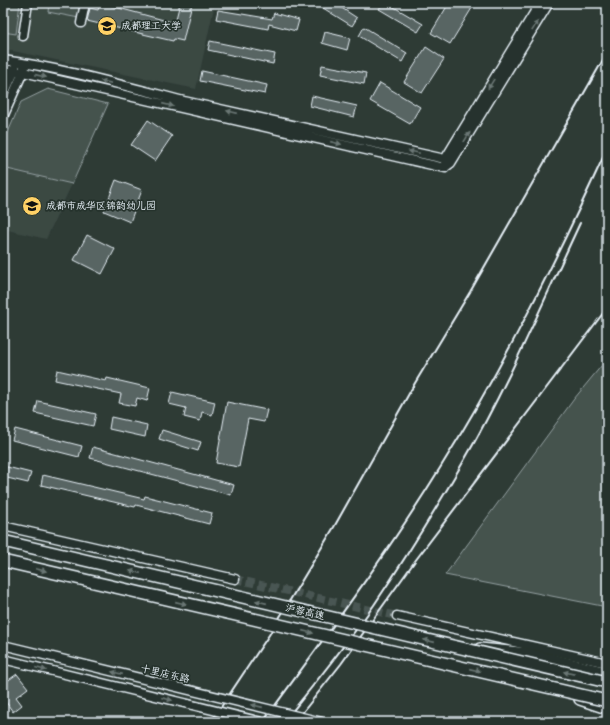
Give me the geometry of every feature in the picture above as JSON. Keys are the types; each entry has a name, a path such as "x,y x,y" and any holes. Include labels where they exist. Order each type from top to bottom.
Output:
{"highway":[{"name":"沪蓉高速","path":"3,541 607,682"},
{"name":"沪蓉高速","path":"3,561 607,701"},
{"path":"444,645 529,654 607,673"},
{"path":"546,686 607,708"}],"street":[{"path":"23,36 28,3"},
{"path":"81,23 85,3"},
{"path":"447,163 540,3"},
{"path":"447,163 549,3"},
{"path":"3,60 15,66 296,127 447,163"},
{"path":"3,69 15,66"},
{"path":"3,96 15,66"},
{"path":"3,118 24,68"},
{"path":"3,526 235,579"},
{"path":"397,616 607,663"},
{"name":"十里店东路","path":"3,646 322,722"},
{"path":"3,659 262,722"}],"shaded area":[{"name":"成都理工大学","path":"3,3 215,3 196,89 3,49"},
{"path":"3,3 20,3 16,34 3,32"},
{"path":"49,3 81,3 79,18 48,12"},
{"path":"48,89 108,104 72,184 3,168 3,144 21,102"},
{"name":"成都市成华区锦韵幼儿园","path":"3,168 72,184 46,239 3,229"},
{"path":"607,359 607,607 445,575 574,399"}],"building":[{"path":"100,3 112,3 111,6 175,23 180,3 192,3 183,41 174,39 173,41 87,21 90,8 98,10"},
{"path":"315,3 334,3 357,18 352,26"},
{"path":"383,3 387,3 423,24 418,32 379,9"},
{"path":"449,3 464,3 472,8 450,44 431,33"},
{"path":"218,10 272,19 274,13 299,20 296,31 269,24 268,29 216,19"},
{"path":"364,27 407,53 402,62 359,36"},
{"path":"325,32 350,38 347,50 322,43"},
{"path":"210,41 275,54 273,64 208,50"},
{"path":"426,47 444,59 422,93 404,82"},
{"path":"322,65 366,73 364,84 320,75"},
{"path":"202,71 267,85 265,94 200,81"},
{"path":"380,83 420,107 410,124 370,101"},
{"path":"312,96 357,106 354,117 310,106"},
{"path":"148,120 172,136 155,161 131,145"},
{"path":"116,180 142,190 130,222 104,211"},
{"path":"87,235 115,249 102,274 74,260"},
{"path":"57,370 106,381 107,378 150,388 147,401 137,398 135,406 119,403 121,394 55,380"},
{"path":"172,392 215,402 212,415 202,412 200,421 184,417 186,408 169,404"},
{"path":"38,401 96,414 93,426 35,413"},
{"path":"227,402 267,410 264,422 248,419 239,467 216,463"},
{"path":"111,417 147,425 145,437 109,429"},
{"path":"15,429 82,446 79,457 12,440"},
{"path":"162,430 201,442 198,451 159,439"},
{"path":"93,447 234,485 231,495 90,458"},
{"path":"3,466 31,473 28,483 3,477"},
{"path":"43,475 144,499 145,496 212,513 209,524 136,505 135,507 41,485"},
{"path":"17,674 28,688 16,697 22,705 13,712 3,698 3,684"}],"tunnel":[{"path":"235,579 397,616"}],"railway":[{"path":"211,722 269,635 334,527 415,383 470,292 607,53"},
{"path":"263,722 332,628 398,533 464,429 529,311 607,149"},
{"path":"284,722 374,605 430,518 494,405 538,315 580,223"},
{"path":"295,722 341,664 415,561 607,308"}],"place":[{"name":"成都理工大学","path":"107,26"},
{"name":"成都市成华区锦韵幼儿园","path":"32,206"}]}
